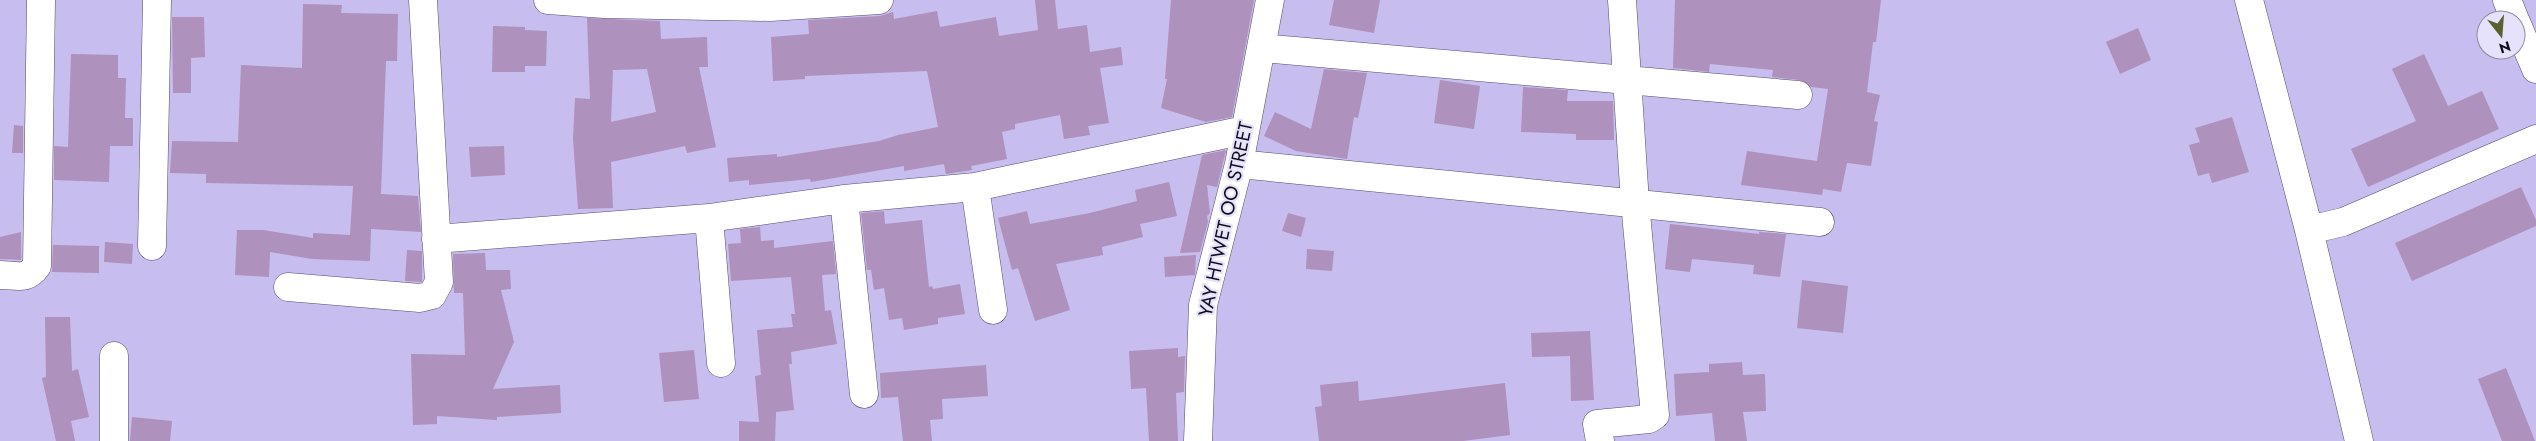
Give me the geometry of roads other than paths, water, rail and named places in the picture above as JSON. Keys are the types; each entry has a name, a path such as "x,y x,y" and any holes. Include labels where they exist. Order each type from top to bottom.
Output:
{"street":[{"path":"0,275 22,278 31,274 38,266 41,0"},
{"path":"152,246 157,0"},
{"path":"288,287 404,299 432,295 439,282 423,0"},
{"path":"548,0 770,3 878,0"},
{"name":"YAY HTWET OO STREET","path":"1198,441 1203,305 1239,164 1270,0"},
{"path":"1600,441 1597,424 1649,419 1655,415 1636,203 1622,0"},
{"path":"2249,0 2309,230 2359,441"},
{"path":"2526,45 2536,69"},
{"path":"1262,48 1798,95"},
{"path":"436,239 709,218 844,199 975,187 1245,130"},
{"path":"2309,230 2343,222 2536,138"},
{"path":"1239,164 1820,222"},
{"path":"975,187 993,310"},
{"path":"844,199 864,394"},
{"path":"709,218 721,363"},
{"path":"114,356 114,441"}]}
